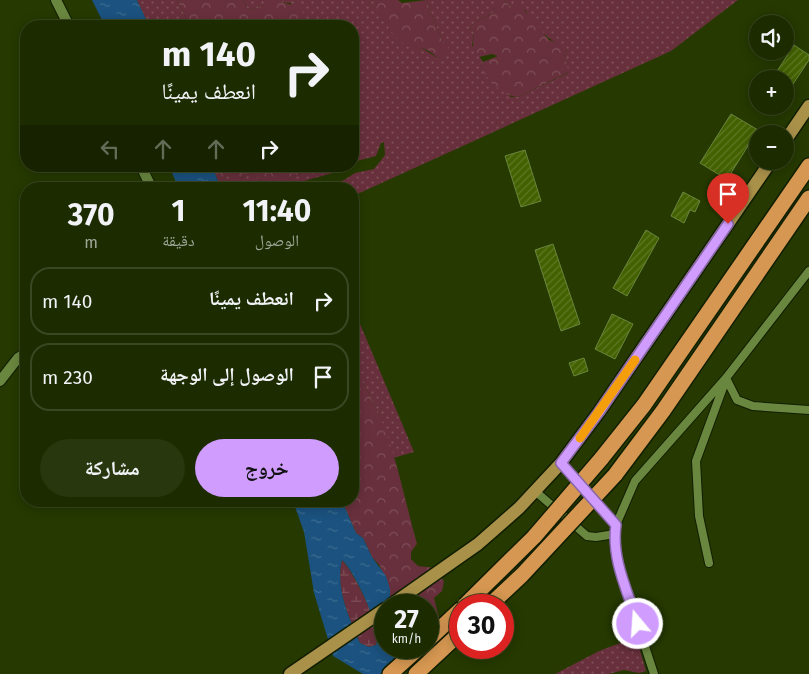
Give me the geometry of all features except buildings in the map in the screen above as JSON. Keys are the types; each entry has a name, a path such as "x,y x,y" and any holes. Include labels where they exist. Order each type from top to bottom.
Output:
{"highway":[{"path":"476,594 534,536 601,459 644,405 809,166"},
{"path":"502,594 616,475 663,411 809,198"},
{"path":"439,630 449,620"},
{"path":"416,674 449,643"},
{"path":"390,674 407,659"}],"main road":[{"path":"794,128 809,106"},
{"path":"408,594 442,571 504,522 561,463 599,412 765,170"},
{"path":"292,673 374,617"}],"street":[{"path":"56,0 67,20"},
{"path":"654,674 616,558 616,525 635,481 726,378 809,271"},
{"path":"0,381 20,357"},
{"path":"726,378 737,400 753,406 809,410"},
{"path":"708,563 700,516 696,461 726,378"},
{"path":"561,463 616,525"},
{"path":"535,491 587,536 596,537 615,534"}],"green space":[{"path":"137,0 177,0 187,20 146,20"},
{"path":"177,0 243,0 247,8 254,10 268,2 274,1 299,6 305,16 303,20 187,20"},
{"path":"243,0 373,0 389,27 414,49 422,48 439,59 443,43 426,0 495,0 495,8 492,14 480,19 470,28 474,32 472,45 483,62 481,68 511,97 518,97 568,73 564,57 567,49 543,33 525,10 510,6 504,0 738,0 671,51 359,193 359,182 338,182 355,173 374,169 385,155 384,142 381,143 376,156 359,160 359,20 296,20 291,3 268,2 254,10 247,8"},
{"path":"373,0 398,0 402,3 426,0 443,43 448,44 448,55 439,59 425,49 414,49 400,41 389,29"},
{"path":"495,0 504,0 510,6 520,5 549,40 563,44 567,49 564,57 569,72 518,97 502,91 487,78 481,68 483,62 498,56 492,54 479,57 476,54 473,42 474,32 470,28 480,19 492,14 495,8"},
{"path":"214,172 248,172 240,180 234,180 230,175 223,182 218,182"},
{"path":"248,172 262,182 223,182 230,175 240,180"},
{"path":"248,172 308,172 299,174 285,182 262,182"},
{"path":"334,172 303,182 285,182 299,174"},
{"path":"359,321 414,452 393,458 383,425 359,377"},
{"path":"359,378 378,412 394,455 417,544 411,552 411,559 418,566 435,568 444,581 442,591 439,594 387,594 380,566 372,557 363,538 356,533 345,507 359,507"},
{"path":"342,560 366,601 374,623 374,646 369,647 360,643 344,602 340,571"},
{"path":"636,637 646,671 639,673 624,670 609,674 555,674 599,651"}],"water":[{"path":"92,0 137,0 146,20 102,20"},
{"path":"172,172 214,172 218,182 176,182"},
{"path":"295,507 345,507 356,533 363,538 372,557 386,576 390,594 374,594 374,624 360,588 342,560 340,581 344,603 360,643 369,647 374,646 374,659 398,659 404,674 363,674 333,656 314,593 304,532"}],"slow traffic":[{"path":"580,438 635,360"}],"route":[{"path":"638,624 616,558 614,545 616,525 561,463 599,412 728,224"}]}
